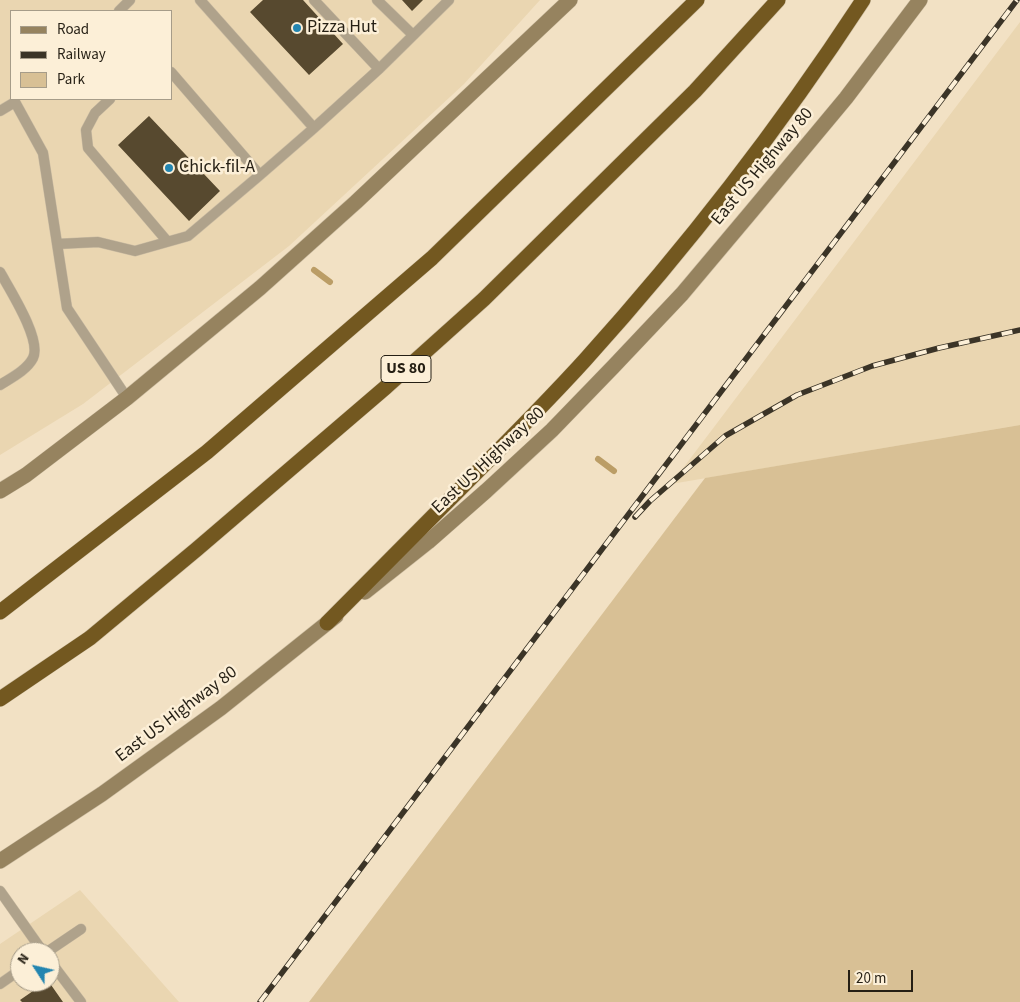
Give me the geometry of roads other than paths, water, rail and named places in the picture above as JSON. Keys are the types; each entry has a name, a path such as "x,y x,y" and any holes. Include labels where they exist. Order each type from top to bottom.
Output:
{"highway":[{"path":"0,612 207,452 432,258 697,0"},
{"name":"US 80","path":"0,699 90,638 325,440 470,312 695,91 778,0"},
{"path":"327,623 512,437 584,361 655,280 718,203 774,129 864,0"}],"main road":[{"path":"0,491 26,475 127,398 260,288 341,216 570,0"},
{"name":"East US Highway 80","path":"0,861 102,794 221,708 428,542 552,430 682,294 834,113 920,0"}],"lane":[{"path":"120,10 130,0"},
{"path":"200,0 314,128"},
{"path":"314,0 379,69"},
{"path":"377,0 413,35"},
{"path":"57,244 98,242 135,251 188,236 314,128 379,69 449,0"},
{"path":"172,73 260,175"},
{"path":"0,111 17,100 43,153 67,308 127,398"},
{"path":"109,100 95,113 86,130 88,148 167,242"},
{"path":"0,272 22,312 34,338 36,350 33,359 26,368 0,385"},
{"path":"0,890 36,942"},
{"path":"60,944 81,929"},
{"path":"60,974 81,1002"}],"waterway":[{"path":"314,270 330,282"},
{"path":"598,459 614,471"}],"railway":[{"path":"260,1002 1017,0"},
{"path":"635,517 650,501 725,436 797,395 872,366 939,348 1020,330"}],"place":[{"name":"Pizza Hut","path":"297,28"},
{"name":"Chick-fil-A","path":"169,168"}]}
